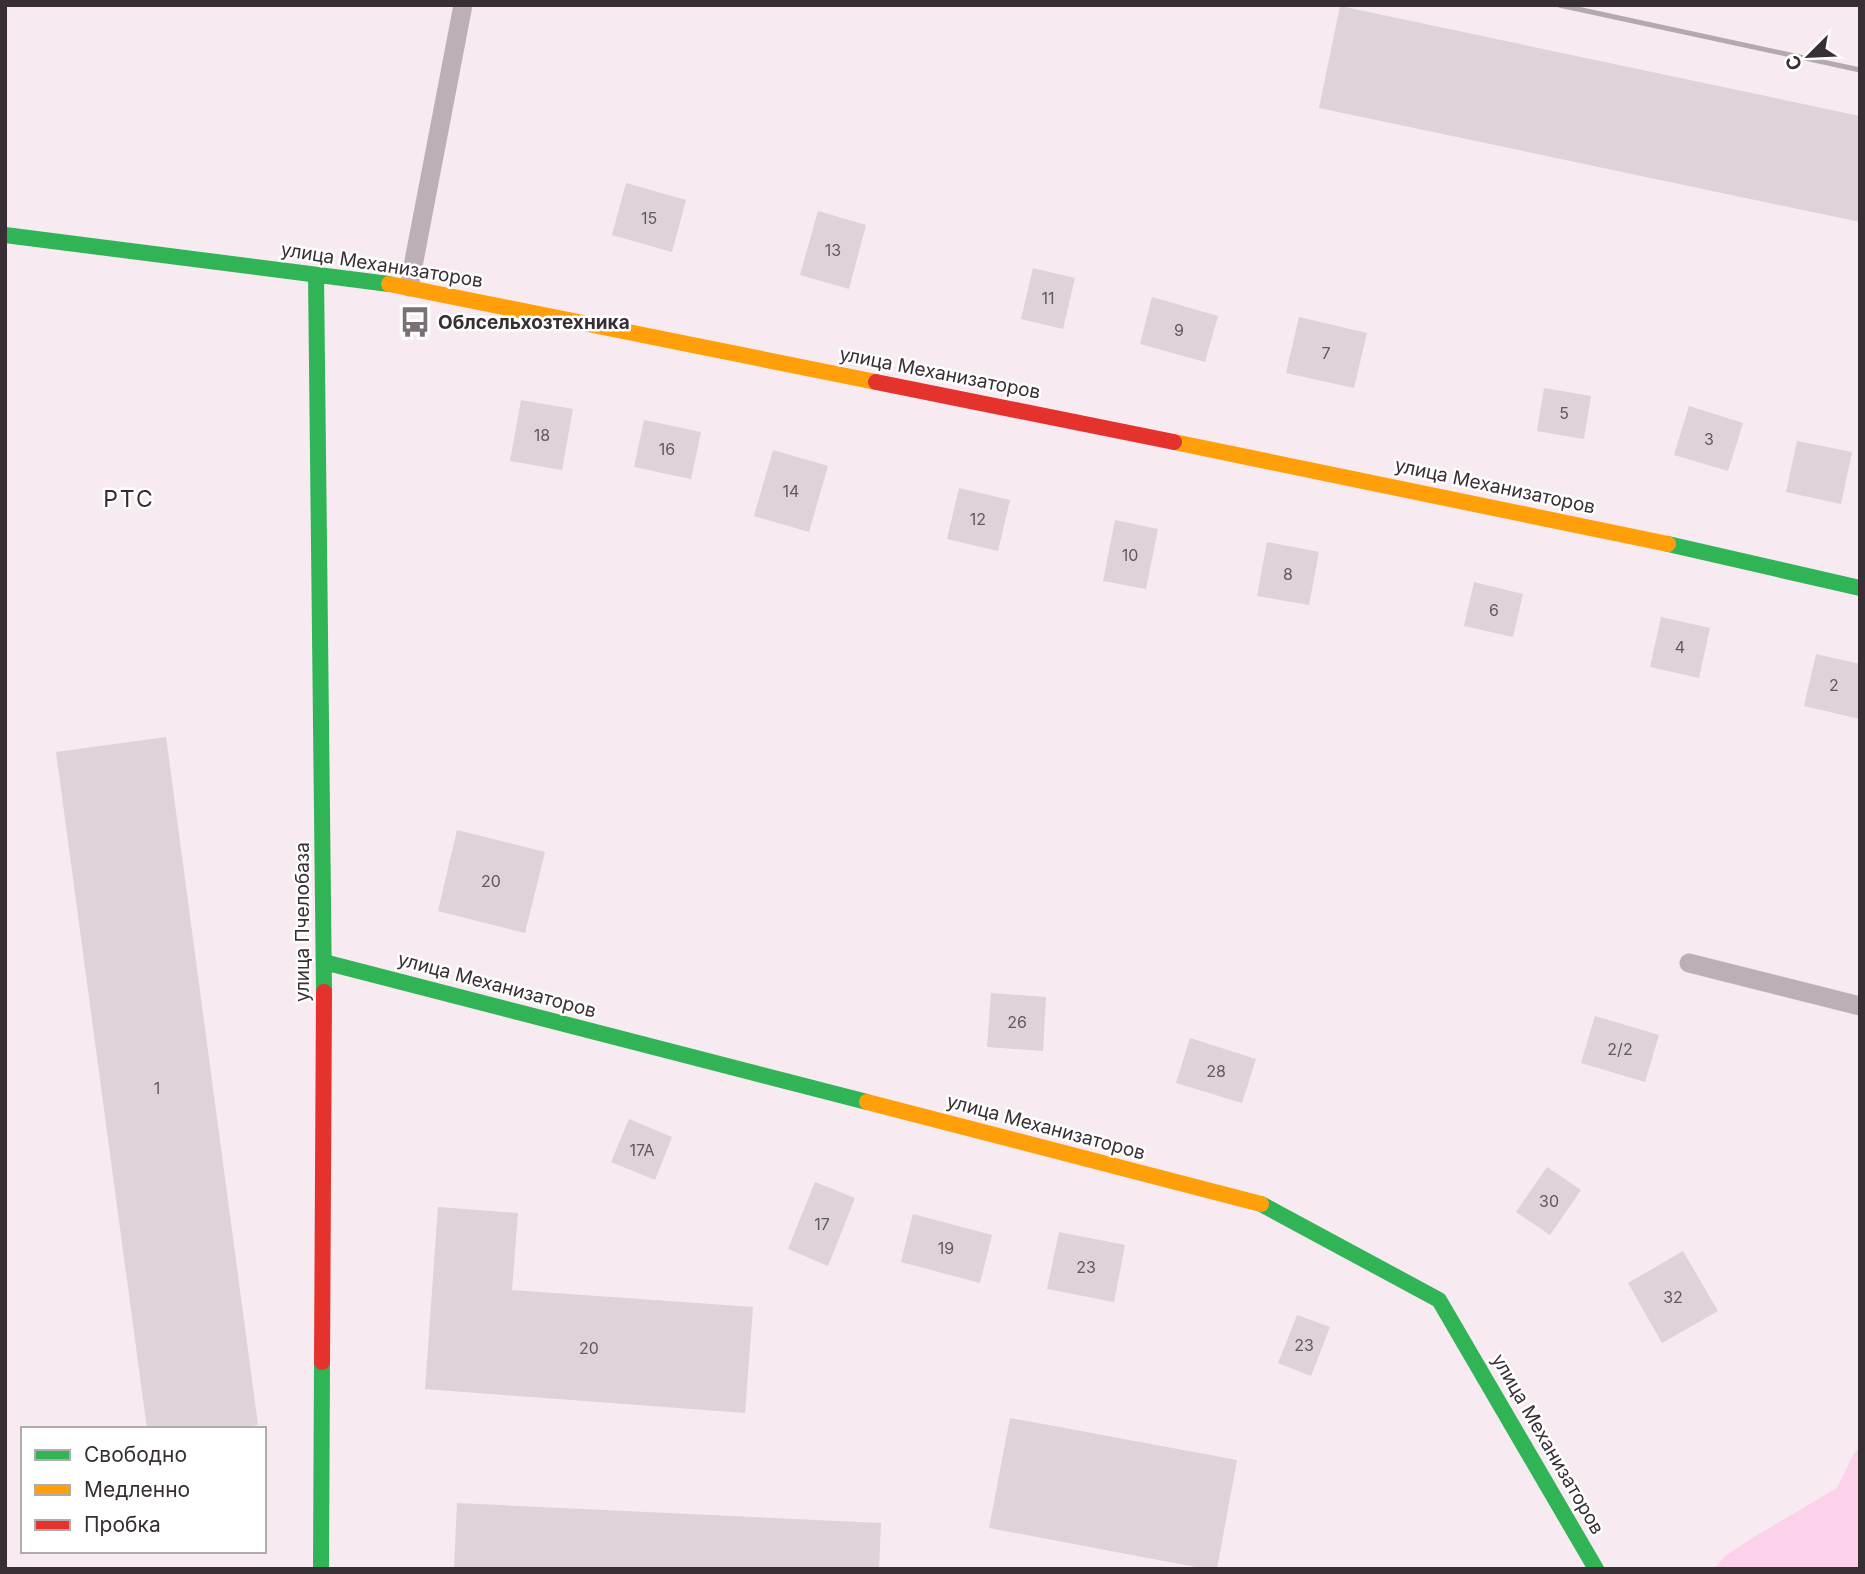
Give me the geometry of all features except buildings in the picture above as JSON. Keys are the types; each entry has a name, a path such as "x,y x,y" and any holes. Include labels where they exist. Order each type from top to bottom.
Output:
{"street":[{"name":"улица Механизаторов","path":"5,235 409,287 1593,527 1860,588"},
{"name":"улица Пчелобаза","path":"316,275 324,962 321,1569"},
{"name":"улица Механизаторов","path":"324,962 1264,1205 1439,1300 1596,1569"}],"lane":[{"path":"409,287 464,5"},
{"path":"1689,963 1860,1006"}],"shaded area":[{"path":"1860,1447 1860,1569 1714,1569 1725,1556 1837,1488 1853,1455"}],"railway":[{"path":"1559,5 1860,70"}],"traffic: fast":[{"path":"5,235 389,284"},
{"path":"316,275 324,992"},
{"path":"1668,544 1860,588"},
{"path":"324,962 867,1102"},
{"path":"1261,1204 1439,1300 1596,1569"},
{"path":"321,1569 322,1362"}],"traffic: slow":[{"path":"389,284 876,382"},
{"path":"1174,442 1668,544"},
{"path":"867,1102 1261,1204"}],"traffic: jam":[{"path":"876,382 1174,442"},
{"path":"322,1362 324,992"}],"place":[{"name":"Облсельхозтехника","path":"415,322"}],"district":[{"name":"РТС","path":"129,499"}]}
